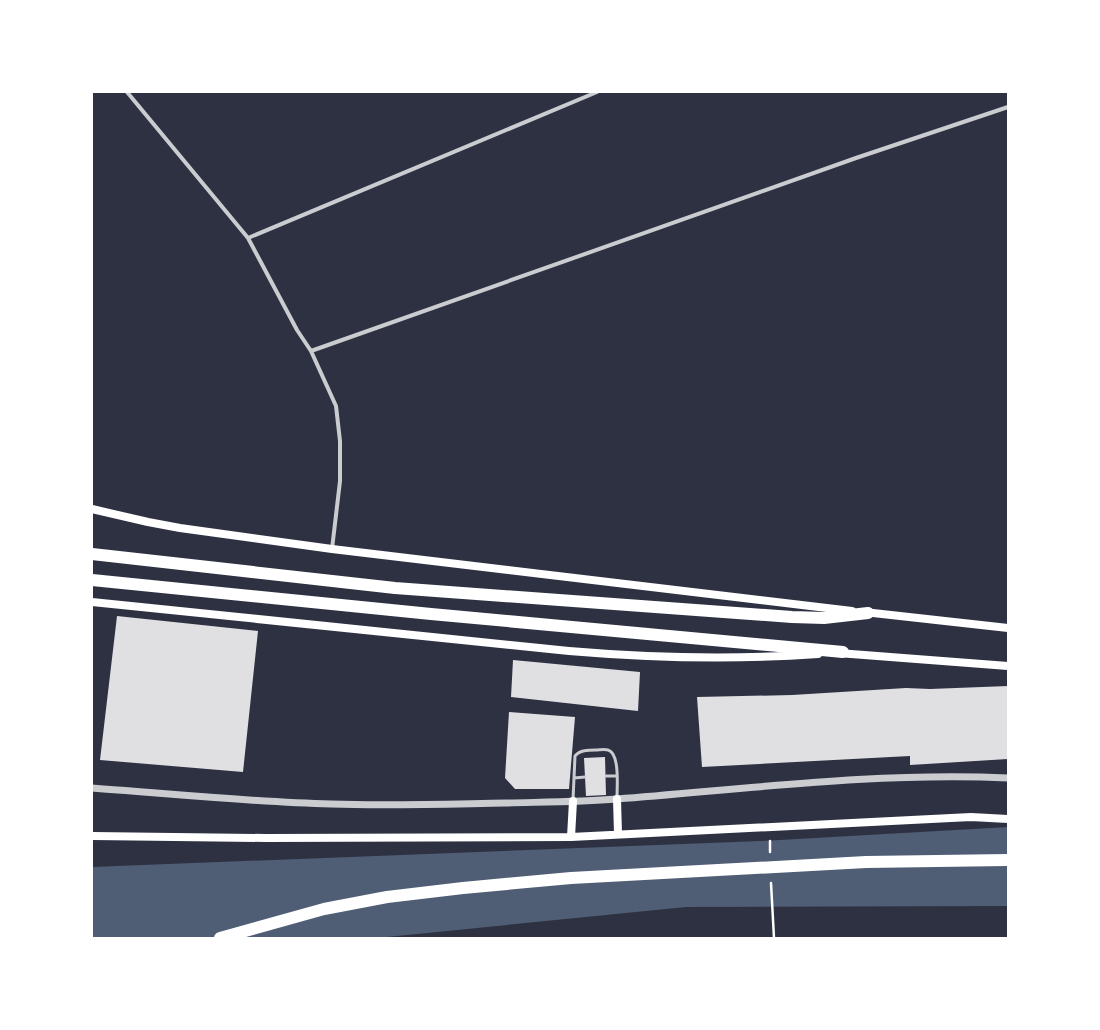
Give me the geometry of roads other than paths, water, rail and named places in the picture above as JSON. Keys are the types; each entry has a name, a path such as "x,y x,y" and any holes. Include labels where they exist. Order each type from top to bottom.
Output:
{"highway":[{"path":"92,554 395,588 792,617 824,618 868,613"},
{"path":"92,580 431,614 844,652"},
{"path":"220,938 324,908 387,897 463,888 571,878 858,862 1008,860"}],"main road":[{"path":"92,509 180,528 332,549 868,613 1008,628"},
{"path":"92,602 618,655 720,658 778,657 844,652 1008,666"},
{"path":"617,799 618,834"},
{"path":"571,837 573,801"},
{"path":"92,836 311,838 571,837 971,817 1008,819"}],"street":[{"path":"127,92 248,238 297,330 311,351 336,406 340,441 340,481 332,549"},
{"path":"248,238 597,92"},
{"path":"311,351 856,158 1008,107"},
{"path":"92,788 189,796 332,804 453,805 617,799 868,779 930,777 1008,778"}],"lane":[{"path":"573,801 575,756 586,750 608,750 612,752 616,761 617,799"},
{"path":"606,776 617,776"},
{"path":"574,778 585,777"}],"water":[{"path":"1008,827 1008,906 686,907 377,938 92,938 92,867 760,841"}]}
